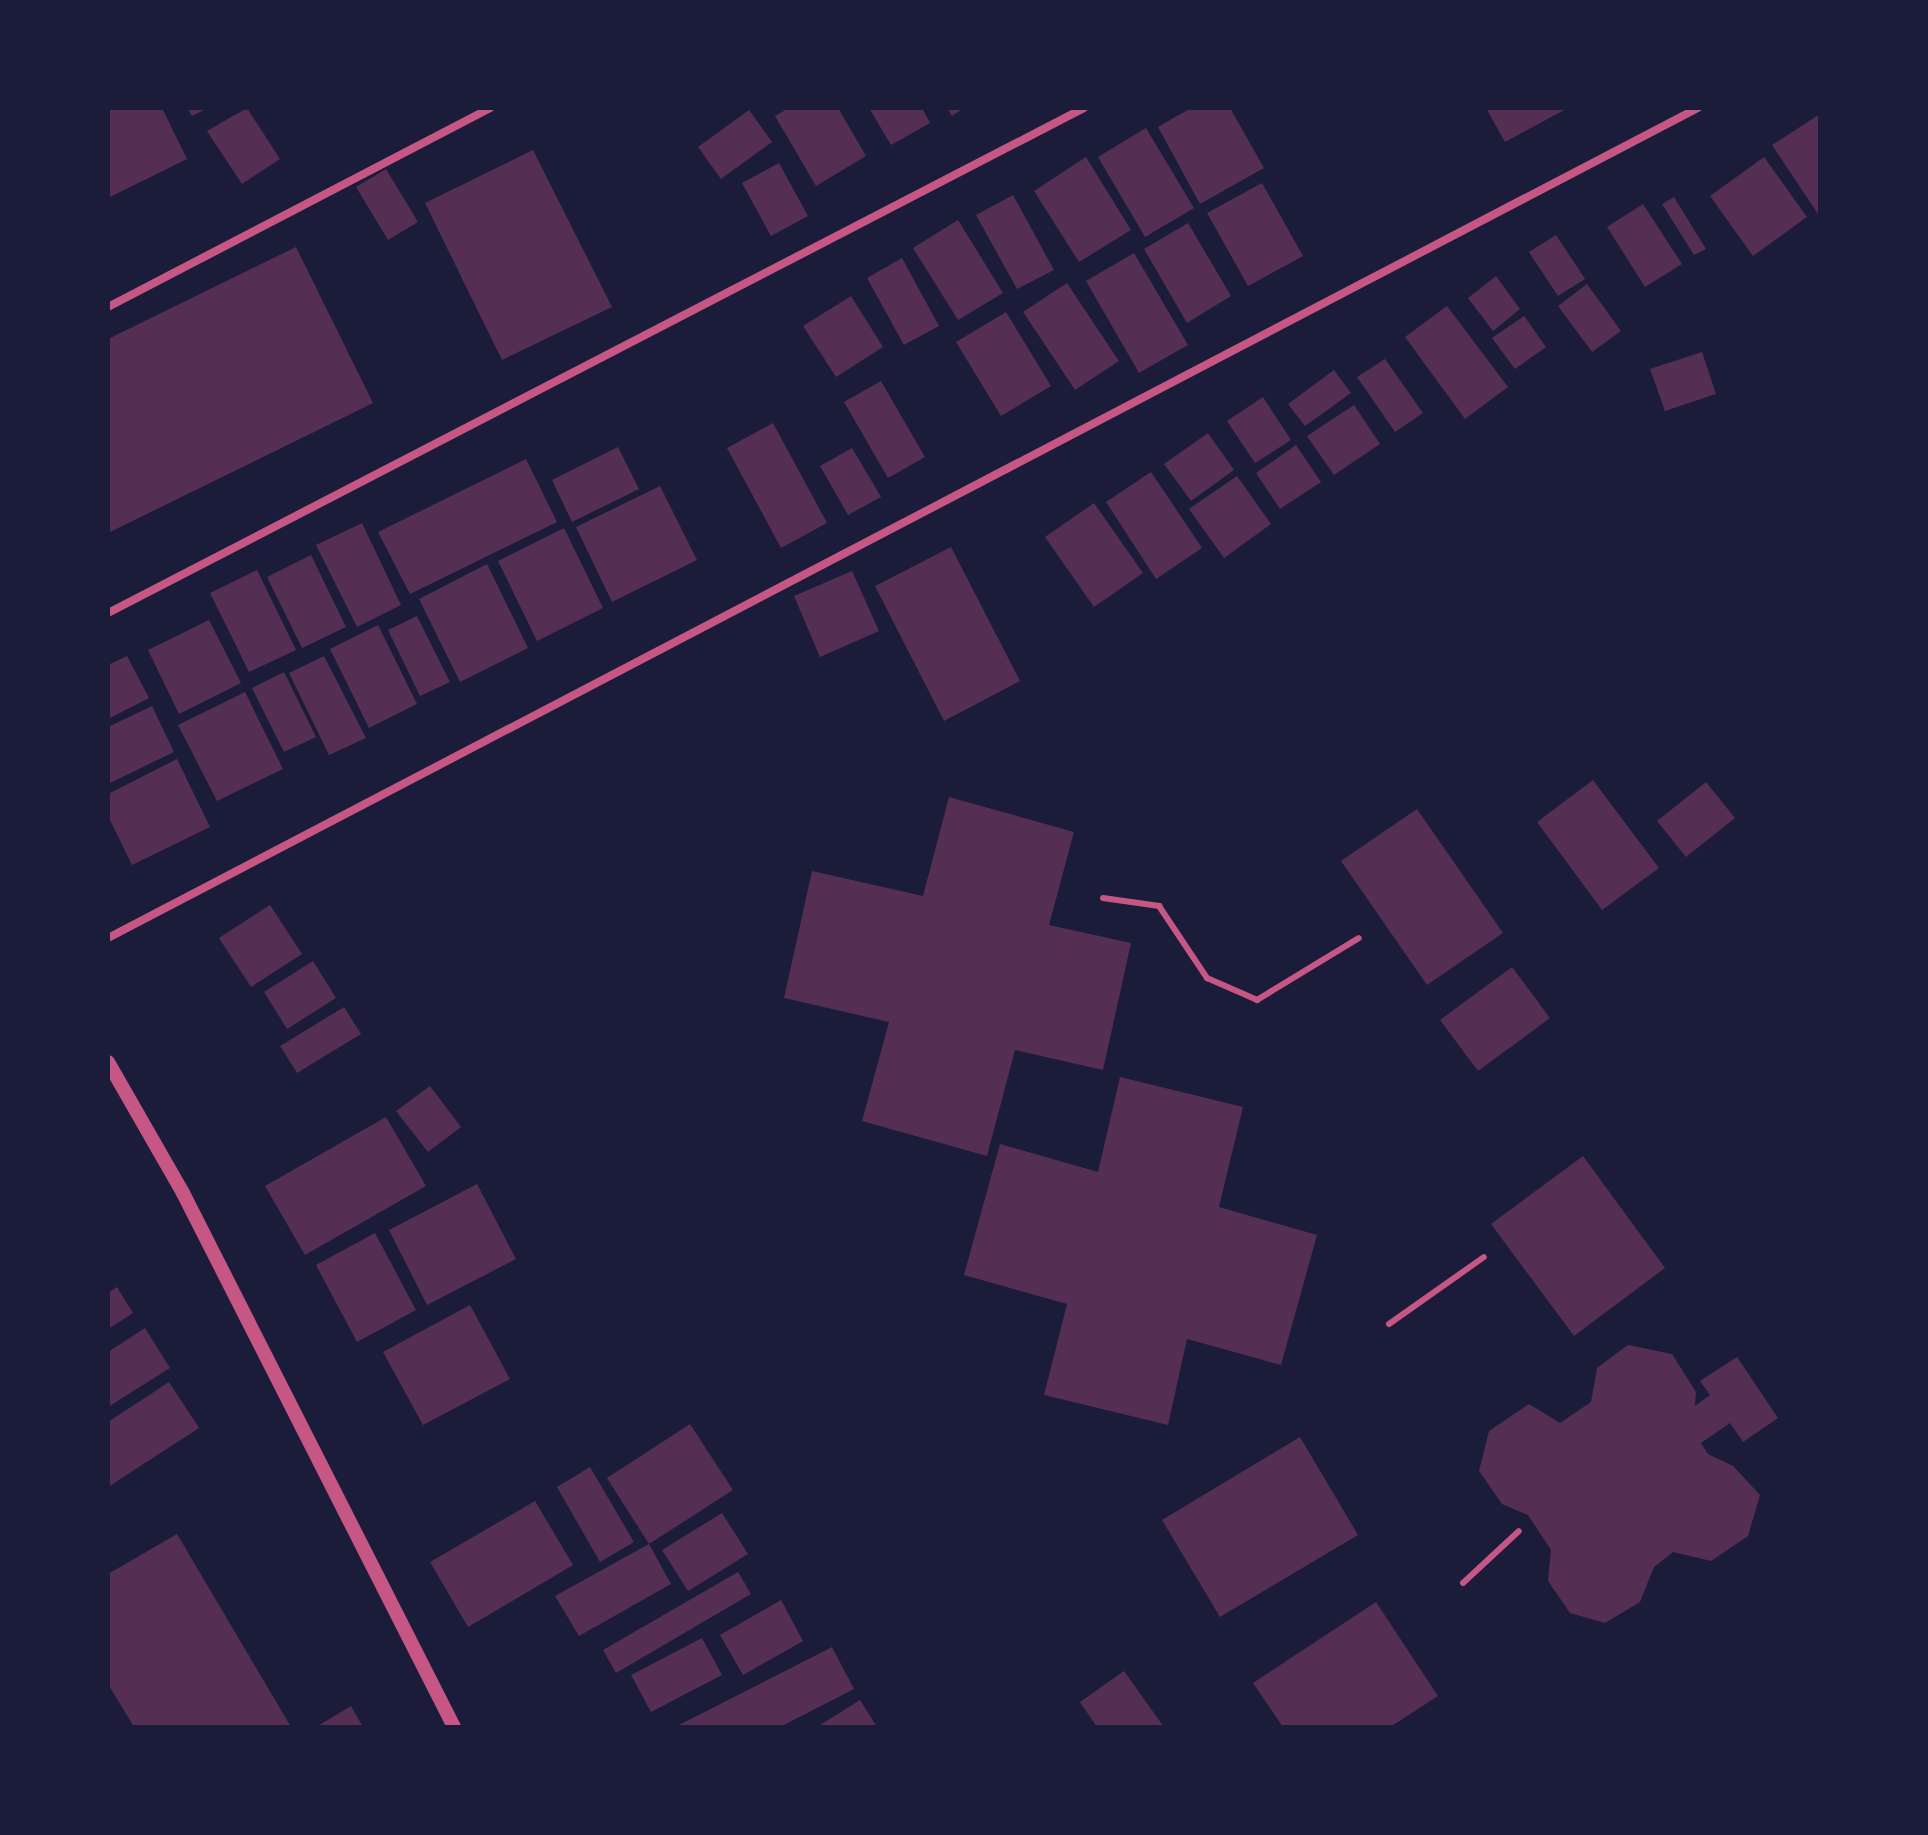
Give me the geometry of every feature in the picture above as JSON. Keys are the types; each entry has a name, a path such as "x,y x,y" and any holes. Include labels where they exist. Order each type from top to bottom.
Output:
{"street":[{"path":"108,307 490,108"},
{"path":"108,613 1084,108"},
{"path":"108,938 1698,108"},
{"path":"110,1069 183,1193 454,1727"}],"lane":[{"path":"1103,898 1159,906 1207,978 1257,1000 1359,938"},
{"path":"1389,1324 1484,1257"},
{"path":"1463,1583 1519,1531"}],"building":[{"path":"108,108 162,108 187,159 108,198"},
{"path":"187,108 208,108 192,116"},
{"path":"247,108 280,159 242,184 207,131"},
{"path":"789,108 838,108 866,156 816,186 775,116"},
{"path":"869,108 922,108 930,123 891,145"},
{"path":"947,108 964,108 952,116"},
{"path":"1191,108 1230,108 1264,168 1200,204 1158,127"},
{"path":"1486,108 1568,108 1505,142"},
{"path":"749,110 772,142 721,179 698,147"},
{"path":"1820,114 1820,213 1818,214 1772,145"},
{"path":"1146,128 1194,208 1145,237 1098,157"},
{"path":"533,150 612,307 502,360 425,203"},
{"path":"1086,157 1131,230 1079,262 1034,191"},
{"path":"1764,157 1807,217 1753,256 1710,196"},
{"path":"779,163 808,216 771,236 742,183"},
{"path":"386,169 418,222 388,240 356,187"},
{"path":"1262,183 1303,256 1248,286 1207,213"},
{"path":"1013,195 1054,270 1017,289 976,215"},
{"path":"1674,197 1706,249 1694,255 1662,204"},
{"path":"1643,204 1682,264 1645,287 1607,227"},
{"path":"958,220 1003,293 958,320 913,248"},
{"path":"1188,223 1231,296 1187,323 1144,249"},
{"path":"1556,235 1585,279 1558,296 1529,252"},
{"path":"296,247 373,403 108,533 108,339"},
{"path":"1134,253 1188,345 1139,373 1086,281"},
{"path":"902,258 939,326 904,345 867,278"},
{"path":"1496,276 1520,309 1493,331 1468,298"},
{"path":"1067,283 1119,361 1075,390 1023,312"},
{"path":"1587,284 1621,331 1592,352 1558,306"},
{"path":"851,296 883,347 836,377 803,326"},
{"path":"1447,306 1508,387 1465,419 1405,337"},
{"path":"1006,312 1051,386 1001,416 956,342"},
{"path":"1524,316 1546,347 1515,369 1492,338"},
{"path":"1702,352 1716,394 1665,411 1650,369"},
{"path":"1385,359 1423,413 1395,432 1357,377"},
{"path":"1334,370 1351,393 1305,426 1288,404"},
{"path":"881,381 925,457 888,478 844,402"},
{"path":"1263,397 1291,440 1255,463 1227,421"},
{"path":"1354,405 1380,444 1334,475 1307,436"},
{"path":"773,423 827,523 781,548 727,448"},
{"path":"1208,433 1234,470 1191,501 1164,464"},
{"path":"1296,445 1321,482 1280,509 1256,473"},
{"path":"618,447 639,489 572,522 552,480"},
{"path":"852,448 881,497 848,515 820,466"},
{"path":"526,459 557,522 410,594 378,532"},
{"path":"1151,472 1202,548 1156,579 1106,502"},
{"path":"1237,476 1271,524 1224,558 1189,509"},
{"path":"660,486 697,560 612,602 576,527"},
{"path":"1094,503 1143,573 1094,607 1045,537"},
{"path":"362,523 401,605 357,627 316,545"},
{"path":"564,528 603,608 537,641 498,561"},
{"path":"951,547 1020,681 944,721 875,586"},
{"path":"311,555 346,627 302,648 267,577"},
{"path":"487,564 528,648 460,682 419,599"},
{"path":"257,570 296,650 249,672 210,593"},
{"path":"852,571 879,631 820,657 794,596"},
{"path":"417,616 450,682 420,696 388,630"},
{"path":"209,620 241,683 179,714 148,650"},
{"path":"378,625 417,704 369,728 330,649"},
{"path":"127,656 149,698 108,719 108,665"},
{"path":"324,656 366,738 329,755 289,673"},
{"path":"284,672 316,737 284,752 252,688"},
{"path":"245,692 283,769 217,801 178,725"},
{"path":"152,706 174,752 108,784 108,727"},
{"path":"177,759 210,827 132,865 108,816 108,794"},
{"path":"1593,780 1659,868 1602,910 1537,822"},
{"path":"1706,782 1735,818 1686,857 1657,821"},
{"path":"949,797 1074,832 1049,925 1131,943 1103,1070 1015,1050 987,1156 862,1121 889,1022 784,998 812,871 923,896"},
{"path":"1417,809 1503,933 1427,985 1341,861"},
{"path":"270,905 302,954 251,987 219,938"},
{"path":"313,961 336,998 287,1029 264,992"},
{"path":"1512,967 1550,1018 1478,1071 1440,1020"},
{"path":"344,1007 361,1034 297,1073 280,1046"},
{"path":"1120,1077 1243,1107 1219,1207 1317,1235 1281,1365 1187,1339 1168,1425 1044,1395 1067,1304 964,1275 1000,1144 1098,1172"},
{"path":"430,1086 461,1127 428,1152 396,1111"},
{"path":"386,1117 426,1186 305,1255 265,1186"},
{"path":"1583,1156 1665,1268 1574,1336 1491,1224"},
{"path":"477,1184 516,1259 427,1305 389,1230"},
{"path":"375,1233 416,1310 357,1342 316,1265"},
{"path":"117,1287 133,1313 108,1329 108,1293"},
{"path":"470,1305 510,1379 423,1425 383,1352"},
{"path":"145,1328 170,1368 108,1407 108,1352"},
{"path":"1628,1345 1672,1354 1696,1392 1695,1406 1710,1395 1700,1381 1737,1357 1778,1418 1743,1442 1730,1423 1701,1443 1708,1454 1733,1466 1760,1495 1748,1536 1711,1561 1673,1552 1654,1567 1640,1602 1605,1623 1570,1613 1548,1581 1551,1550 1528,1515 1502,1504 1479,1471 1489,1431 1529,1404 1560,1423 1591,1402 1597,1368"},
{"path":"169,1382 199,1428 108,1487 108,1422"},
{"path":"690,1424 733,1490 649,1544 607,1478"},
{"path":"1300,1437 1358,1535 1220,1617 1162,1520"},
{"path":"590,1467 634,1542 600,1562 557,1487"},
{"path":"535,1501 573,1565 468,1627 430,1562"},
{"path":"722,1513 748,1554 688,1591 662,1550"},
{"path":"177,1534 291,1727 134,1727 108,1684 108,1574"},
{"path":"649,1544 671,1584 579,1636 555,1596"},
{"path":"738,1572 751,1594 616,1673 603,1650"},
{"path":"781,1600 803,1641 743,1675 720,1635"},
{"path":"1376,1602 1438,1696 1390,1727 1283,1727 1253,1683"},
{"path":"702,1638 722,1675 651,1712 631,1675"},
{"path":"832,1647 854,1689 780,1727 675,1727"},
{"path":"1124,1671 1164,1727 1097,1727 1080,1702"},
{"path":"860,1700 877,1727 817,1727"},
{"path":"351,1706 363,1727 316,1727"}]}
